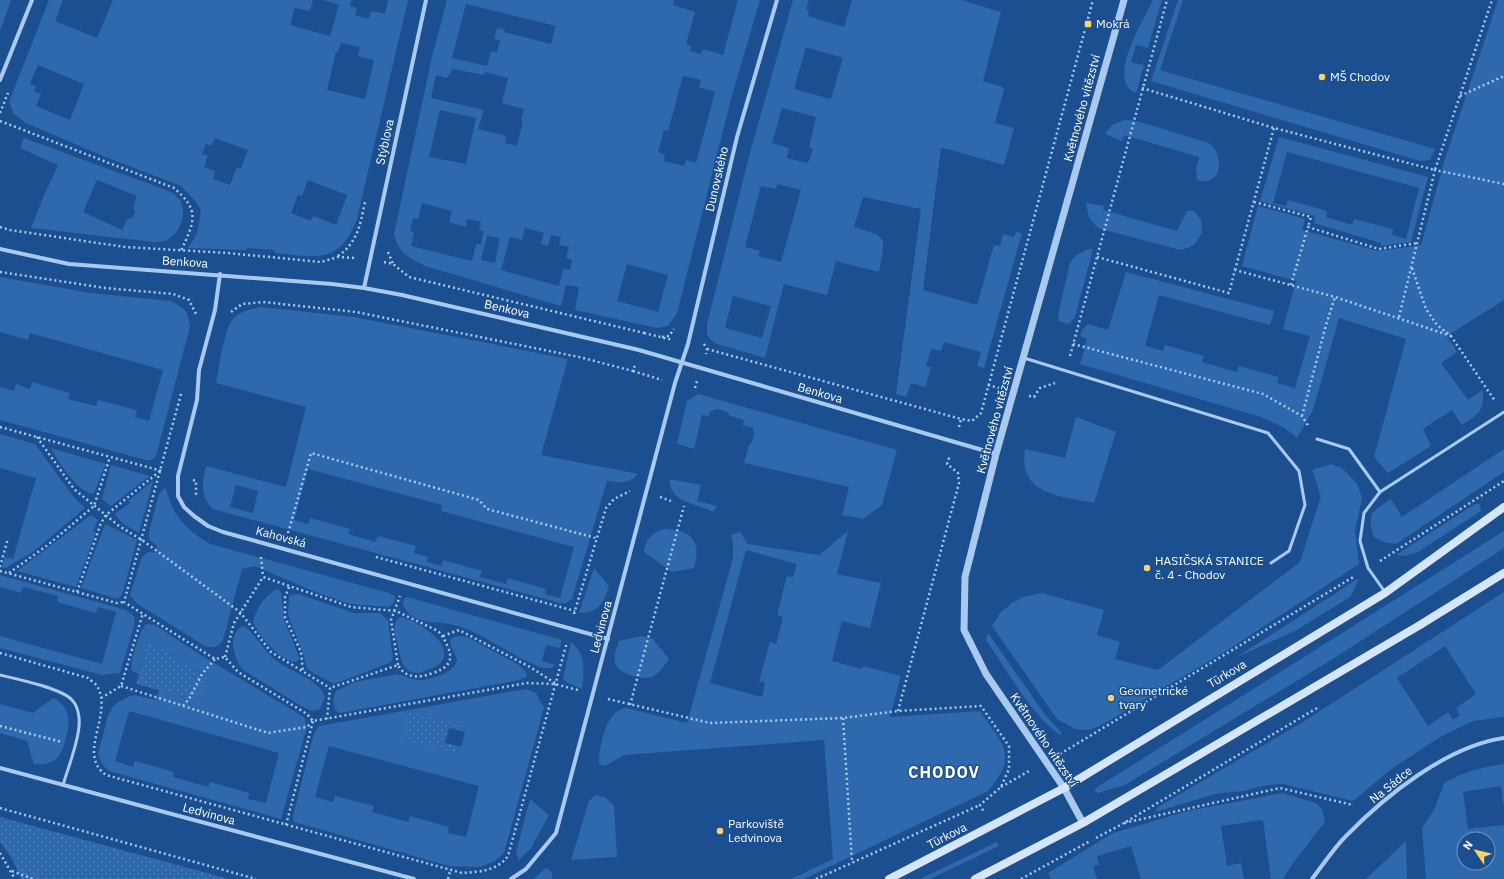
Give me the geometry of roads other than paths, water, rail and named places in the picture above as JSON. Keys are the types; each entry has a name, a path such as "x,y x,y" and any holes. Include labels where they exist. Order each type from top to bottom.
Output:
{"main road":[{"name":"Türkova","path":"889,879 1064,788 1385,593 1504,507"},
{"path":"975,879 1083,823 1413,629 1504,572"}],"street":[{"path":"0,80 32,0"},
{"name":"Stýblova","path":"364,288 426,0"},
{"name":"Dunovského","path":"682,363 688,344 737,137 777,0"},
{"name":"Květnového vítězství","path":"1083,823 1064,788 986,674 964,630 965,577 996,454 1124,0"},
{"name":"Benkova","path":"0,249 69,264 220,274 364,288 639,350 996,454"},
{"name":"Kahovská","path":"220,274 215,310 200,370 197,400 178,476 178,496 184,507 208,526 223,532 405,581 608,639"},
{"name":"Ledvinova","path":"511,879 526,869 556,833 647,492 674,383 682,363"},
{"name":"Na Sádce","path":"1312,879 1346,836 1413,779 1440,761 1468,747 1504,738"},
{"name":"Ledvinova","path":"0,768 414,879"}],"lane":[{"path":"1024,358 1268,433 1299,471 1306,505 1289,551 1271,563"},
{"path":"1385,593 1368,568 1360,542 1364,513 1380,492 1503,412"},
{"path":"1317,439 1349,449 1380,492"},
{"path":"0,675 42,686 64,695 72,700 77,708 80,726 63,785"}],"place":[{"name":"Mokrá","path":"1088,24"},
{"name":"MŠ Chodov","path":"1322,77"},
{"name":"HASIČSKÁ STANICE č. 4 - Chodov","path":"1147,568"},
{"name":"Geometrické tvary","path":"1111,698"},
{"name":"Parkoviště Ledvinova","path":"720,831"}],"district":[{"name":"CHODOV","path":"944,772"}]}
